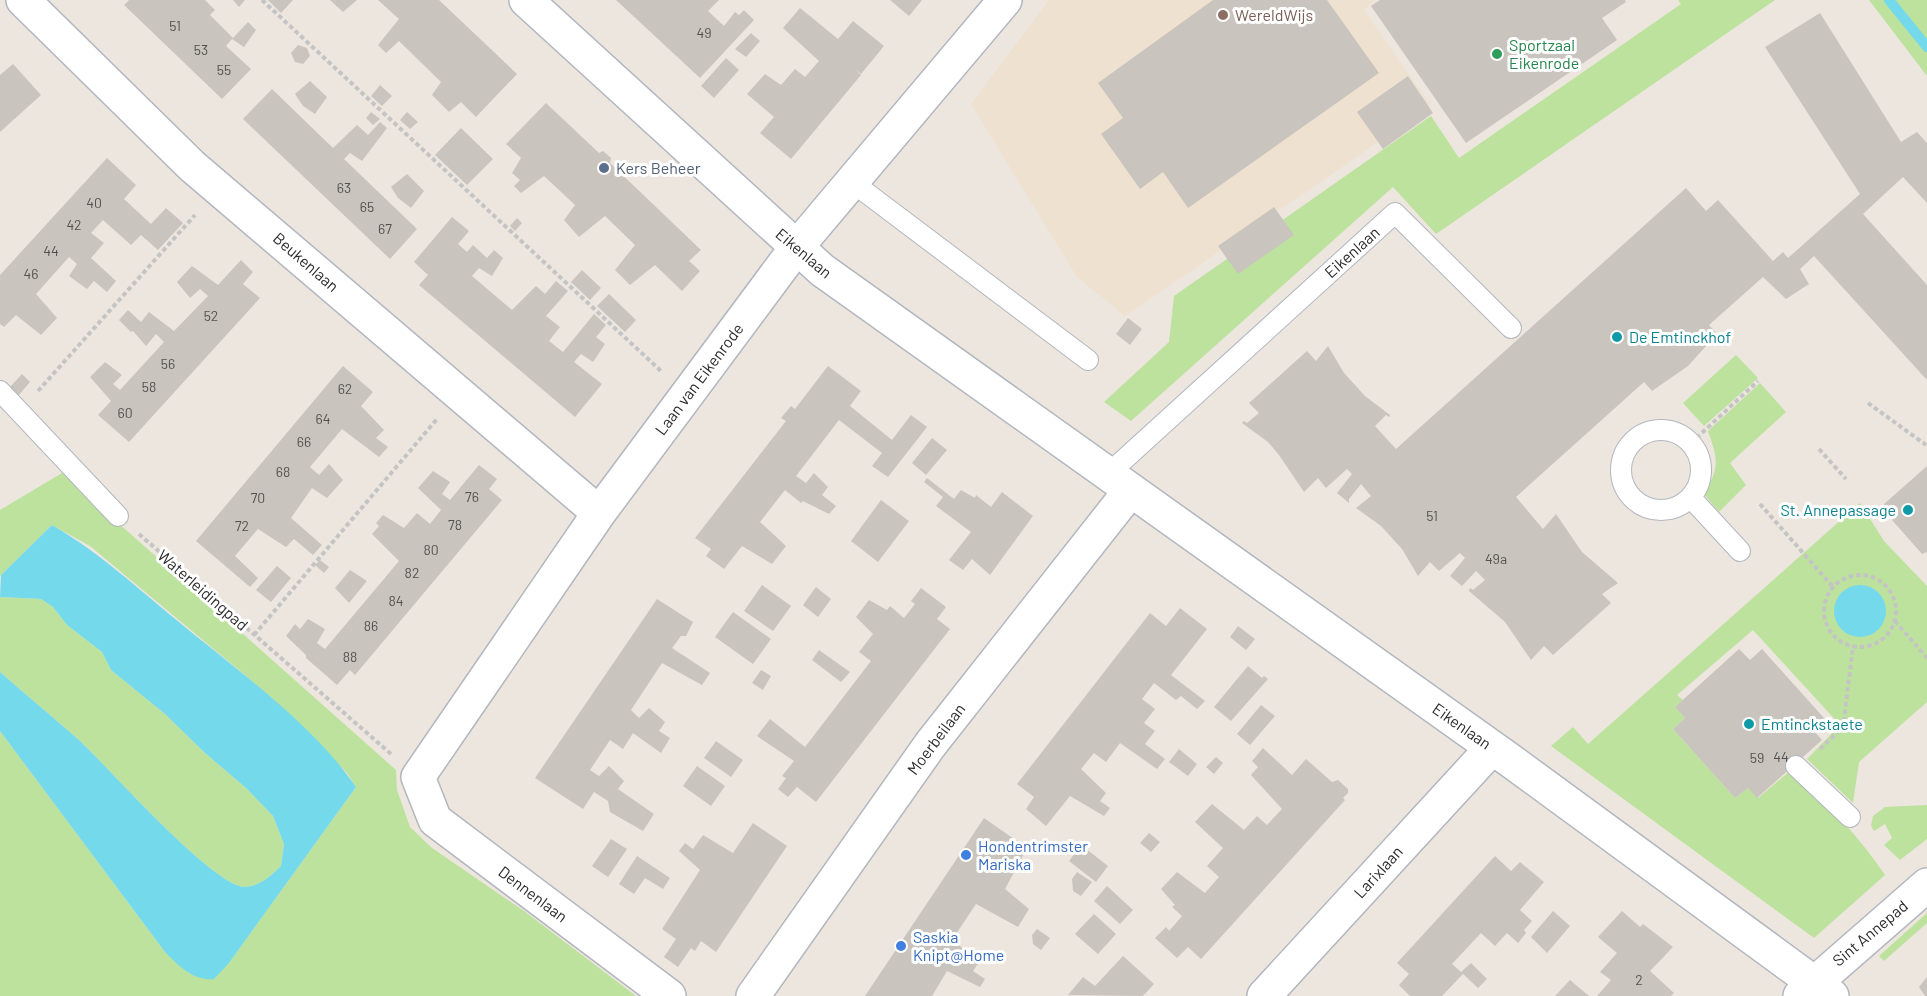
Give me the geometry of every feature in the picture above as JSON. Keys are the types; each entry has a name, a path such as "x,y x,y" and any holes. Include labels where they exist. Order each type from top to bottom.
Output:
{"street":[{"name":"Beukenlaan","path":"23,0 219,188 599,513"},
{"name":"Eikenlaan","path":"526,0 822,270 1492,748 1815,991"},
{"name":"Laan van Eikenrode","path":"418,777 599,513 796,248 1005,0"},
{"name":"Moerbeilaan","path":"753,996 1119,483"},
{"name":"Larixlaan","path":"1264,996 1492,748"},
{"name":"Dennenlaan","path":"418,777 435,820 669,996"},
{"name":"Sint Annepad","path":"1815,991 1927,885"}],"lane":[{"path":"852,182 1088,360"},
{"name":"Eikenlaan","path":"1119,483 1395,213 1511,328"},
{"path":"0,391 118,516"},
{"path":"1663,429 1676,432 1691,443 1701,461 1701,474 1691,498 1667,510 1653,510 1641,506 1626,491 1620,472 1622,458 1628,446 1638,436 1663,429"},
{"path":"1691,498 1740,551"},
{"path":"1797,768 1850,818"}],"path":[{"path":"262,0 686,395"},
{"path":"20,412 219,188"},
{"path":"1691,443 1758,381"},
{"path":"254,635 458,393"},
{"path":"1868,403 1926,445"},
{"path":"1819,449 1846,479"},
{"path":"1760,504 1833,587"},
{"name":"Waterleidingpad","path":"118,516 418,777"},
{"path":"1858,574 1881,581 1894,600 1894,620 1887,635 1877,643 1853,646 1842,642 1827,625 1825,603 1833,587 1847,577 1858,574"},
{"path":"1894,620 1927,658"},
{"path":"1797,768 1843,727 1853,646"}],"shaded area":[{"path":"1049,0 1374,0 1364,10 1431,106 1125,316 1077,277 971,104"}],"green space":[{"path":"1678,0 1775,0 1436,234 1393,187 1131,421 1104,402 1169,342 1174,296 1431,116 1459,158 1681,4"},
{"path":"1869,0 1927,0 1927,76"},
{"path":"1736,355 1758,378 1704,426 1683,403"},
{"path":"1760,383 1786,412 1730,463 1746,485 1719,512 1704,494 1713,477 1716,463 1708,431"},
{"path":"62,473 396,770 397,790 410,827 432,848 524,911 636,996 0,996 0,731 165,952 229,963 356,787 347,773 306,731 246,676 90,546 52,525 0,576 0,510"},
{"path":"1860,503 1884,541 1927,586 1927,702 1859,762 1853,803 1807,759 1840,725 1753,630 1677,695 1683,700 1675,707 1685,718 1673,729 1735,798 1748,788 1758,798 1791,770 1841,820 1885,875 1814,938 1551,746 1573,727 1588,744"},
{"path":"0,597 41,599 53,607 67,625 102,652 111,670 165,714 205,753 246,788 273,816 284,844 281,866 261,882 246,887 231,882 211,869 162,824 80,741 0,672"},
{"path":"1927,805 1927,839 1900,860 1884,845 1892,838 1885,824 1874,831 1871,826 1873,816 1885,807"},
{"path":"1927,913 1927,923 1884,961 1879,956"}],"water":[{"path":"52,525 117,571 274,699 319,742 356,787 229,963 214,979 199,978 193,975 165,952 0,731 0,672 80,741 162,824 211,869 231,882 246,887 261,882 281,866 284,844 273,816 246,788 205,753 165,714 111,670 102,652 67,625 53,607 41,599 0,597 1,575"},
{"path":"1860,585 1874,589 1882,597 1886,611 1882,625 1874,633 1860,637 1846,633 1838,625 1834,611 1838,597 1846,589"}],"building":[{"path":"129,0 205,0 215,10 210,15 233,38 248,22 256,30 244,47 232,39 226,46 251,69 222,99 124,5"},
{"path":"233,0 245,0 239,7"},
{"path":"268,0 293,0 281,13"},
{"path":"330,0 357,0 343,12"},
{"path":"378,0 439,0 517,74 476,117 461,102 449,112 432,95 441,82 399,41 386,53 378,45 399,19"},
{"path":"616,0 719,0 708,11 724,26 735,12 739,15 744,10 754,20 700,78"},
{"path":"890,0 922,0 909,16"},
{"path":"1213,0 1327,0 1379,73 1188,208 1163,172 1140,189 1101,134 1123,118 1098,83"},
{"path":"1380,0 1625,0 1626,2 1602,18 1617,40 1466,143 1371,6"},
{"path":"800,8 838,39 853,21 884,46 861,74 855,69 861,75 791,159 760,133 774,117 747,94 765,74 781,85 795,69 805,77 819,61 783,28"},
{"name":"De Emtinckhof","path":"1820,13 1901,142 1917,132 1927,143 1927,203 1903,177 1863,214 1927,285 1927,380 1814,256 1800,269 1809,284 1786,299 1763,277 1709,325 1717,334 1688,366 1652,391 1644,382 1516,497 1543,529 1556,514 1582,552 1618,583 1602,594 1611,603 1553,655 1544,646 1531,660 1505,622 1469,591 1470,588 1473,590 1485,580 1476,571 1462,586 1450,576 1465,558 1460,553 1439,571 1430,562 1418,576 1402,549 1381,526 1356,508 1371,496 1361,484 1349,499 1349,503 1337,493 1352,474 1347,469 1326,488 1318,478 1304,492 1268,442 1242,423 1244,421 1247,423 1259,413 1249,403 1307,351 1316,361 1328,346 1344,373 1365,396 1390,415 1389,417 1386,415 1375,426 1396,449 1686,188 1706,211 1718,200 1773,261 1783,252 1788,258 1860,194 1765,47"},
{"path":"751,33 760,41 746,57 735,49"},
{"path":"298,45 307,48 310,56 303,64 295,62 291,53"},
{"path":"726,58 739,70 714,98 701,86"},
{"path":"13,64 41,95 0,132 0,75"},
{"path":"1408,76 1433,113 1383,149 1357,112"},
{"path":"310,81 327,97 315,114 303,106 295,94"},
{"path":"380,85 392,96 382,106 371,96"},
{"path":"272,89 333,148 357,125 368,135 380,122 387,128 362,161 350,153 344,159 417,229 390,259 243,119"},
{"path":"546,103 599,153 603,151 611,158 610,163 701,250 689,261 700,271 682,291 655,265 630,285 615,270 635,245 605,216 579,237 564,220 575,205 544,176 521,193 514,186 520,180 512,173 521,158 506,144"},
{"path":"371,112 380,119 373,125 366,118"},
{"path":"407,112 418,122 410,129 400,120"},
{"path":"461,128 493,159 467,185 435,155"},
{"path":"107,158 136,185 124,199 151,224 166,208 183,223 158,250 141,235 131,245 103,220 91,233 104,243 91,258 116,281 107,292 94,281 87,289 69,276 77,264 69,257 36,294 57,318 41,335 16,315 4,327 0,324 0,275"},
{"path":"407,174 424,191 411,208 398,198 391,187"},
{"path":"1274,207 1294,235 1238,274 1218,246"},
{"path":"452,217 469,231 458,244 467,252 473,245 487,258 494,250 503,258 492,276 479,268 472,276 512,310 536,286 545,294 556,281 568,291 546,316 560,327 549,341 563,352 594,314 606,325 596,337 605,344 593,362 581,354 574,362 602,384 575,417 419,285 428,275 414,262"},
{"path":"517,218 522,223 515,231 510,226"},
{"path":"241,260 253,272 243,284 260,298 129,442 98,415 111,401 90,377 105,362 122,375 113,384 120,390 164,342 156,334 146,346 119,320 128,310 141,322 149,312 174,331 208,296 200,289 190,298 177,282 192,266 218,285"},
{"path":"582,270 601,288 590,300 571,282"},
{"path":"609,294 636,320 625,332 597,306"},
{"path":"1128,318 1142,329 1130,345 1116,334"},
{"path":"343,366 373,392 361,406 384,430 376,438 388,447 379,457 342,429 310,467 319,475 329,464 343,480 327,498 312,488 291,518 322,545 313,555 294,539 286,547 258,529 235,556 258,578 250,587 196,541"},
{"path":"828,366 861,391 850,406 892,440 911,415 927,427 888,477 872,466 882,453 839,420 796,476 806,483 814,473 828,487 822,495 836,506 829,514 803,501 801,503 785,490 760,522 786,546 772,564 742,546 724,569 706,556 711,549 695,538 786,421 781,418 791,406 795,409"},
{"path":"22,374 30,382 18,396 9,388"},
{"path":"932,438 947,450 926,475 912,463"},
{"path":"479,465 497,479 489,489 502,500 355,675 350,670 337,685 306,658 306,655 286,636 295,624 300,629 308,619 325,629 317,643 325,649 399,561 372,534 379,526 376,523 383,515 404,528 417,513 430,524 441,510 418,488 433,471 450,482 442,494 450,500"},
{"name":"St. Annepassage","path":"1927,466 1927,552 1922,554 1892,520 1896,517 1884,504"},
{"path":"927,478 954,499 961,490 975,498 976,495 991,507 1002,492 1033,516 990,575 972,559 963,570 949,560 971,532 936,506 943,497 924,482"},
{"path":"881,500 909,521 878,562 851,541"},
{"path":"320,560 329,567 324,573 315,565"},
{"path":"277,566 291,578 271,602 256,590"},
{"path":"350,570 367,581 349,603 335,588"},
{"path":"762,585 791,606 773,631 744,611"},
{"path":"816,587 831,599 818,617 803,605"},
{"path":"921,588 946,607 937,619 950,629 816,802 797,787 788,797 778,789 786,778 782,776 794,761 757,736 770,719 805,747 871,661 859,652 873,634 856,617 869,600 887,610 890,606 904,618 915,604 911,601"},
{"path":"657,599 693,622 686,636 681,636 672,648 710,673 702,685 662,663 631,710 639,718 649,708 665,722 659,731 670,738 661,753 633,733 623,749 610,740 590,770 599,776 609,766 624,781 618,789 654,814 643,831 610,812 608,801 594,792 583,809 535,778"},
{"path":"1180,608 1207,629 1171,675 1205,701 1197,709 1181,696 1176,700 1154,683 1142,699 1155,709 1144,723 1155,731 1145,744 1165,759 1157,769 1120,743 1106,762 1094,753 1081,769 1106,793 1100,801 1110,808 1104,816 1070,796 1046,826 1026,809 1034,797 1017,784 1150,613 1166,626"},
{"path":"733,612 771,639 753,664 715,637"},
{"path":"1238,626 1255,639 1246,650 1230,637"},
{"name":"Emtinckstaete","path":"1739,649 1750,660 1762,649 1824,718 1812,729 1822,740 1757,798 1748,788 1735,798 1673,729 1685,718 1675,707"},
{"path":"819,650 850,672 841,682 812,660"},
{"path":"1248,666 1262,678 1264,676 1268,679 1231,721 1214,707"},
{"path":"761,670 771,676 763,690 752,683"},
{"path":"1261,705 1275,716 1250,745 1237,734"},
{"path":"716,741 743,760 731,777 704,758"},
{"path":"1263,748 1292,775 1306,759 1332,782 1338,780 1348,789 1348,793 1343,798 1345,800 1201,959 1188,947 1177,958 1155,938 1166,927 1169,931 1182,916 1172,907 1175,905 1161,889 1177,872 1205,893 1219,877 1207,866 1223,848 1195,822 1212,804 1244,830 1257,816 1267,825 1282,809 1251,775 1258,767 1252,761"},
{"path":"1179,749 1197,764 1188,776 1169,762"},
{"path":"1216,757 1223,763 1214,774 1206,767"},
{"path":"697,766 725,786 711,806 683,786"},
{"path":"984,818 1027,848 1005,889 1029,909 1018,927 976,904 952,940 980,961 973,971 985,979 980,987 947,971 932,996 865,996"},
{"path":"753,823 787,846 716,952 701,941 695,951 691,948 678,967 664,957 676,939 662,929 700,870 679,851 685,843 693,849 703,835 733,853"},
{"path":"1149,833 1160,842 1151,852 1140,843"},
{"path":"611,839 627,849 608,877 592,866"},
{"path":"1081,845 1108,866 1096,882 1069,861"},
{"path":"637,856 670,878 663,889 645,878 634,894 619,884"},
{"path":"1495,856 1511,871 1520,862 1544,882 1520,910 1532,921 1524,930 1526,933 1518,943 1507,933 1495,946 1481,933 1452,964 1461,972 1471,963 1487,979 1478,988 1463,974 1442,996 1410,996 1399,985 1409,974 1397,963"},
{"path":"1077,872 1092,882 1081,896 1073,891 1072,879"},
{"path":"1107,886 1133,910 1120,924 1094,901"},
{"path":"1553,911 1570,926 1547,953 1531,937"},
{"path":"1622,911 1640,927 1643,924 1673,947 1650,971 1674,993 1671,996 1597,996 1611,980 1600,972 1617,953 1598,937"},
{"path":"1094,914 1116,934 1098,954 1075,934"},
{"path":"1037,929 1050,938 1041,950 1033,944 1032,935"},
{"path":"1123,956 1154,984 1143,996 1068,995 1083,977 1095,986"},
{"path":"1927,977 1927,996 1925,996 1919,987"},
{"path":"1570,980 1589,996 1555,996"}],"waterway":[{"path":"1889,0 1927,47"}],"place":[{"name":"WereldWijs","path":"1223,15"},
{"name":"Sportzaal Eikenrode","path":"1497,54"},
{"name":"Kers Beheer","path":"604,168"},
{"name":"De Emtinckhof","path":"1617,337"},
{"name":"St. Annepassage","path":"1908,510"},
{"name":"Emtinckstaete","path":"1749,724"},
{"name":"Hondentrimster Mariska","path":"966,855"},
{"name":"Saskia Knipt@Home","path":"901,946"}]}
